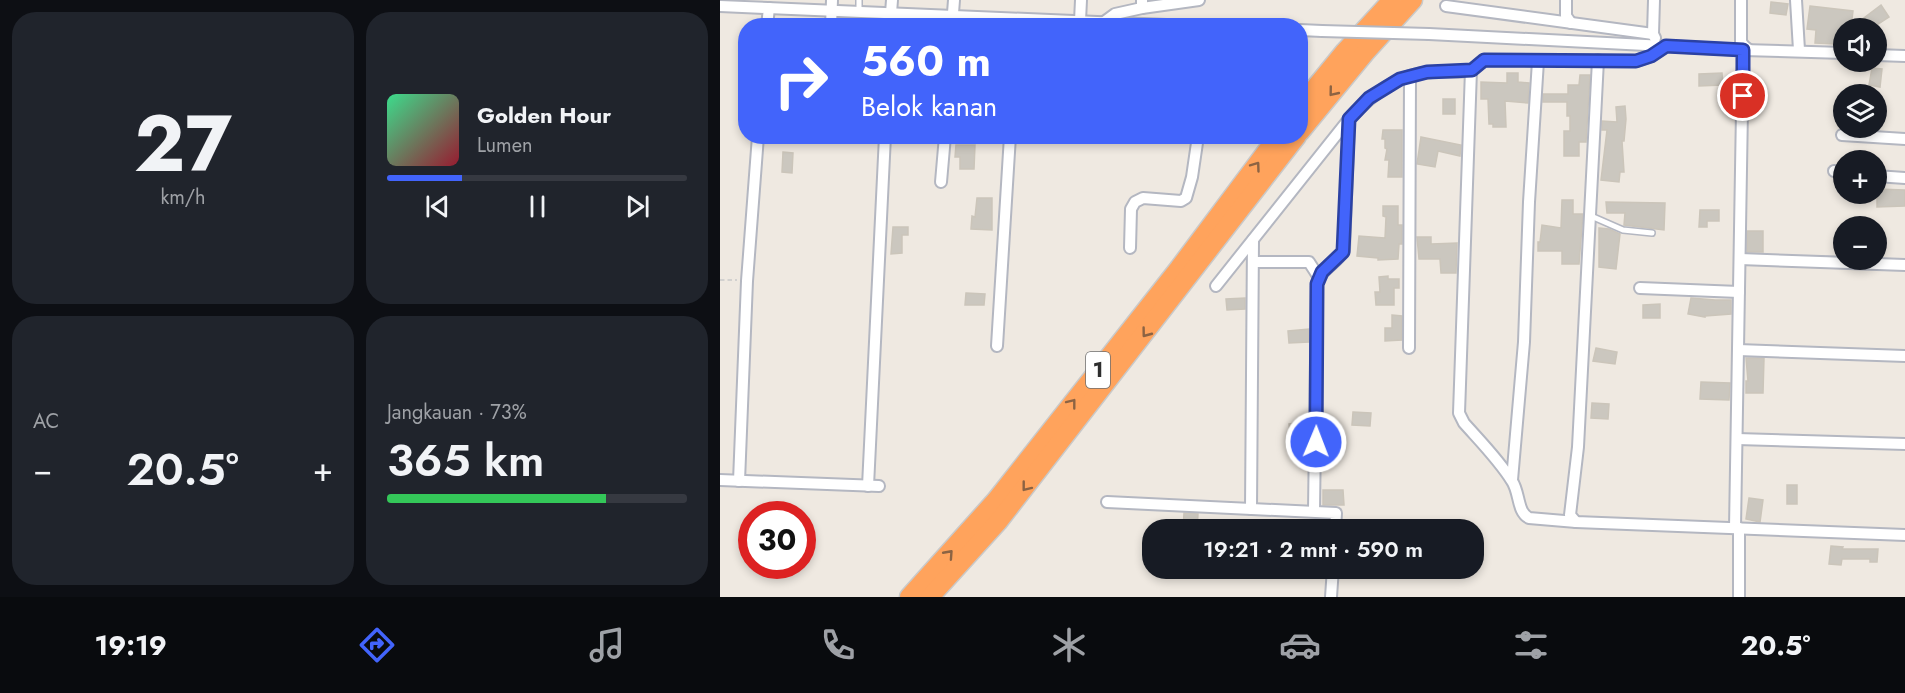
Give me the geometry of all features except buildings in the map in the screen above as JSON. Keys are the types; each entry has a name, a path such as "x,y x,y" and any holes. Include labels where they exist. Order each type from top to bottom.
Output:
{"highway":[{"path":"1308,96 1345,51 1392,0"},
{"path":"1308,122 1365,53 1413,0"},
{"name":"1","path":"909,597 996,500 1193,250 1272,144"},
{"name":"1","path":"930,597 998,522 1291,144"}],"street":[{"path":"891,18 892,0"},
{"path":"953,18 954,0"},
{"path":"1080,18 1081,0"},
{"path":"1110,18 1142,4 1199,0"},
{"path":"1566,0 1566,16 1571,23"},
{"path":"1654,0 1653,33 1662,46"},
{"path":"1739,597 1738,350 1746,50 1741,42 1741,0"},
{"path":"1796,0 1799,50"},
{"path":"720,6 859,6 891,13 935,18"},
{"path":"1446,6 1653,33"},
{"path":"1308,30 1833,52"},
{"path":"1216,286 1349,119 1380,90 1410,76 1427,72 1472,70 1484,60 1636,61 1651,56 1662,46"},
{"path":"1887,55 1905,56"},
{"path":"1576,522 1570,515 1578,447 1598,60"},
{"path":"1512,480 1524,342 1529,202 1538,61"},
{"path":"1472,70 1459,414 1512,480 1518,491 1522,513 1529,518 1576,522 1905,535"},
{"path":"1408,348 1410,76"},
{"path":"1318,276 1344,250 1349,119"},
{"path":"1887,138 1905,139"},
{"path":"738,481 747,281 757,144"},
{"path":"720,480 873,486 885,144"},
{"path":"941,182 944,144"},
{"path":"997,346 1010,144"},
{"path":"1130,248 1131,209 1135,202 1143,198 1181,201 1186,198 1197,144"},
{"path":"1887,177 1905,178"},
{"path":"1251,509 1253,240"},
{"path":"1740,259 1905,266"},
{"path":"1253,262 1309,262 1318,276 1314,512"},
{"path":"1640,288 1739,292"},
{"path":"1738,350 1905,356"},
{"path":"1737,439 1905,444"},
{"path":"1107,502 1336,513 1336,519"},
{"path":"1331,597 1332,579"}],"lane":[{"path":"1591,216 1623,230 1652,233"}],"path":[{"path":"720,280 747,281"}],"route":[{"path":"1316,442 1318,276 1343,252 1349,119 1369,98 1400,79 1427,72 1472,70 1484,60 1636,61 1651,56 1666,46 1743,50 1743,96"}]}
